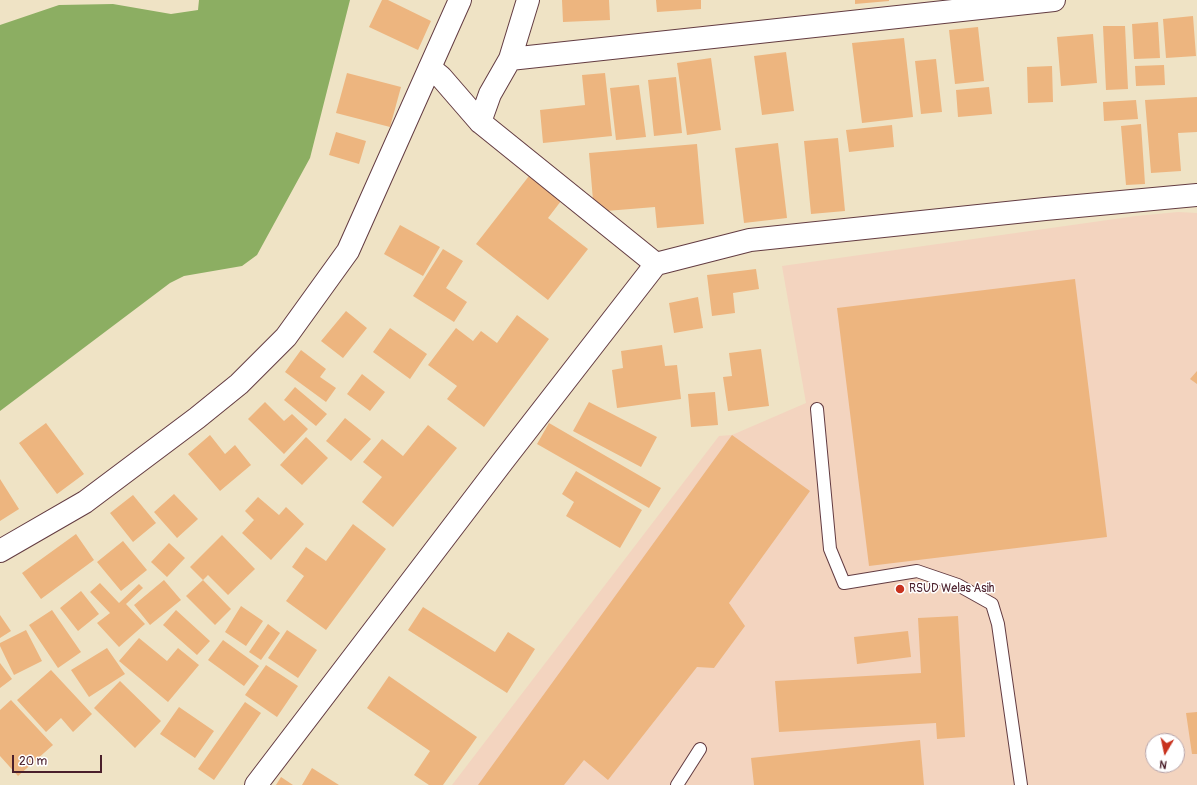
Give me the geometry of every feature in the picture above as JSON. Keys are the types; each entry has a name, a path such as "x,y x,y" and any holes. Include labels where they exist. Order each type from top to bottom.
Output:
{"street":[{"path":"0,550 85,502 197,418 239,384 286,337 348,251 460,0"},
{"path":"480,122 490,94 510,59 528,0"},
{"path":"510,59 1054,0"},
{"path":"430,68 441,77 480,122 656,264"},
{"path":"256,785 503,461 656,264 750,240 1045,209 1197,195"}],"lane":[{"path":"817,409 830,549 844,583 917,572 958,585 992,604 998,624 1021,785"},
{"path":"677,785 700,749"}],"shaded area":[{"name":"RSUD Welas Asih","path":"1178,212 1197,213 1197,785 452,785 719,436 732,435 806,403 782,266 1136,216"}],"green space":[{"path":"199,0 350,0 310,158 257,255 242,266 184,276 170,283 0,411 0,25 59,5 113,4 171,14 198,10"}],"building":[{"path":"382,0 388,0 431,21 418,50 369,27"},
{"path":"562,0 609,0 610,20 563,22"},
{"path":"656,0 701,0 701,9 657,12"},
{"path":"855,0 889,0 889,1 855,4"},
{"path":"1193,16 1196,56 1166,58 1163,19"},
{"path":"1158,22 1160,58 1134,59 1132,24"},
{"path":"1103,26 1125,26 1128,89 1106,90"},
{"path":"978,27 984,81 955,84 949,30"},
{"path":"1093,34 1097,83 1061,86 1057,37"},
{"path":"904,38 913,117 862,123 852,43"},
{"path":"786,52 794,111 762,115 754,56"},
{"path":"711,58 721,130 687,135 677,63"},
{"path":"936,59 942,112 921,114 915,61"},
{"path":"1164,65 1165,85 1136,86 1135,66"},
{"path":"1052,66 1053,102 1028,103 1027,67"},
{"path":"347,73 401,87 390,127 336,113"},
{"path":"605,73 612,136 543,143 540,110 585,105 582,75"},
{"path":"676,77 682,133 654,136 648,80"},
{"path":"639,85 646,137 616,140 610,88"},
{"path":"989,87 992,114 958,117 956,90"},
{"path":"1197,97 1197,132 1178,133 1181,171 1151,173 1145,100"},
{"path":"1136,100 1138,119 1104,121 1103,102"},
{"path":"1141,124 1145,184 1126,185 1121,126"},
{"path":"892,125 894,147 849,152 846,130"},
{"path":"336,132 366,141 359,164 329,155"},
{"path":"838,138 845,211 811,214 804,141"},
{"path":"778,143 787,218 744,223 735,148"},
{"path":"697,144 704,224 657,228 655,207 594,212 589,153"},
{"path":"529,176 561,201 548,218 588,249 548,300 476,244"},
{"path":"400,225 440,247 423,276 384,254"},
{"path":"443,249 463,261 446,288 467,302 454,322 413,296"},
{"path":"756,269 759,289 733,293 735,313 712,316 707,275"},
{"path":"1075,279 1107,537 869,566 837,308"},
{"path":"698,297 703,328 674,333 669,303"},
{"path":"346,311 367,328 343,358 321,341"},
{"path":"517,315 549,339 484,427 447,399 457,386 428,365 456,328 473,341 481,331 497,343"},
{"path":"390,328 427,354 410,379 373,352"},
{"path":"662,345 665,366 677,365 681,399 617,408 612,370 623,368 621,351"},
{"path":"761,349 769,406 728,411 723,377 732,376 729,353"},
{"path":"301,350 326,369 320,377 336,388 326,402 285,372"},
{"path":"1197,371 1197,384 1190,379"},
{"path":"362,374 385,392 370,411 347,394"},
{"path":"295,387 327,414 316,426 284,400"},
{"path":"715,392 718,425 691,427 688,394"},
{"path":"265,402 284,421 292,414 308,429 284,454 248,419"},
{"path":"589,402 657,437 641,467 573,431"},
{"path":"345,418 371,439 351,461 326,441"},
{"path":"46,423 84,474 57,494 19,443"},
{"path":"549,423 661,488 649,508 537,444"},
{"path":"428,425 457,448 393,527 362,502 382,477 363,462 382,439 403,456"},
{"path":"210,435 225,454 235,445 251,465 220,491 188,454"},
{"path":"732,435 810,491 729,603 745,626 714,668 697,667 608,780 584,760 564,785 478,785"},
{"path":"306,437 328,458 302,485 280,465"},
{"path":"576,471 642,510 620,548 566,516 574,502 562,494"},
{"path":"0,479 19,509 0,521"},
{"path":"174,494 198,519 177,538 154,512"},
{"path":"133,495 156,523 133,542 110,513"},
{"path":"258,497 279,515 286,507 304,524 271,560 242,533 254,520 245,511"},
{"path":"353,524 386,549 326,630 286,601 304,576 292,567 306,547 326,561"},
{"path":"76,534 94,560 41,599 22,573"},
{"path":"222,535 255,569 228,595 208,575 203,580 190,567"},
{"path":"123,541 147,570 121,591 97,562"},
{"path":"169,543 185,558 167,577 151,562"},
{"path":"164,580 181,600 150,625 134,605"},
{"path":"203,580 231,609 215,625 186,596"},
{"path":"100,583 119,603 139,584 143,588 126,604 145,624 119,647 97,623 110,613 90,592"},
{"path":"81,591 99,614 78,631 60,608"},
{"path":"241,606 263,621 246,646 225,632"},
{"path":"423,607 495,652 508,632 535,649 507,693 408,630"},
{"path":"52,610 81,652 58,668 29,625"},
{"path":"176,610 210,641 197,655 163,625"},
{"path":"0,615 11,631 0,638"},
{"path":"958,616 965,737 937,739 936,723 779,732 775,681 921,673 918,618"},
{"path":"268,624 280,633 261,660 249,652"},
{"path":"26,630 42,661 14,675 0,646 0,643"},
{"path":"287,630 317,650 298,678 268,658"},
{"path":"908,631 911,657 857,664 854,637"},
{"path":"139,638 167,661 178,648 199,665 168,702 119,661"},
{"path":"223,640 259,666 244,686 208,660"},
{"path":"107,648 125,674 89,697 71,670"},
{"path":"0,663 12,679 0,688"},
{"path":"266,665 298,686 277,717 245,695"},
{"path":"51,670 92,714 73,732 61,718 46,732 17,700"},
{"path":"389,676 477,737 443,785 429,785 414,775 430,751 367,708"},
{"path":"120,681 161,721 135,748 94,708"},
{"path":"11,700 53,745 18,776 0,756 0,710"},
{"path":"245,702 261,713 214,780 198,769"},
{"path":"179,707 214,731 195,758 160,734"},
{"path":"1197,712 1197,754 1192,754 1186,713"},
{"path":"920,740 924,785 754,785 751,758"},
{"path":"312,768 339,785 302,785"},
{"path":"281,777 293,785 276,785"}],"place":[{"name":"RSUD Welas Asih","path":"900,589"}]}
